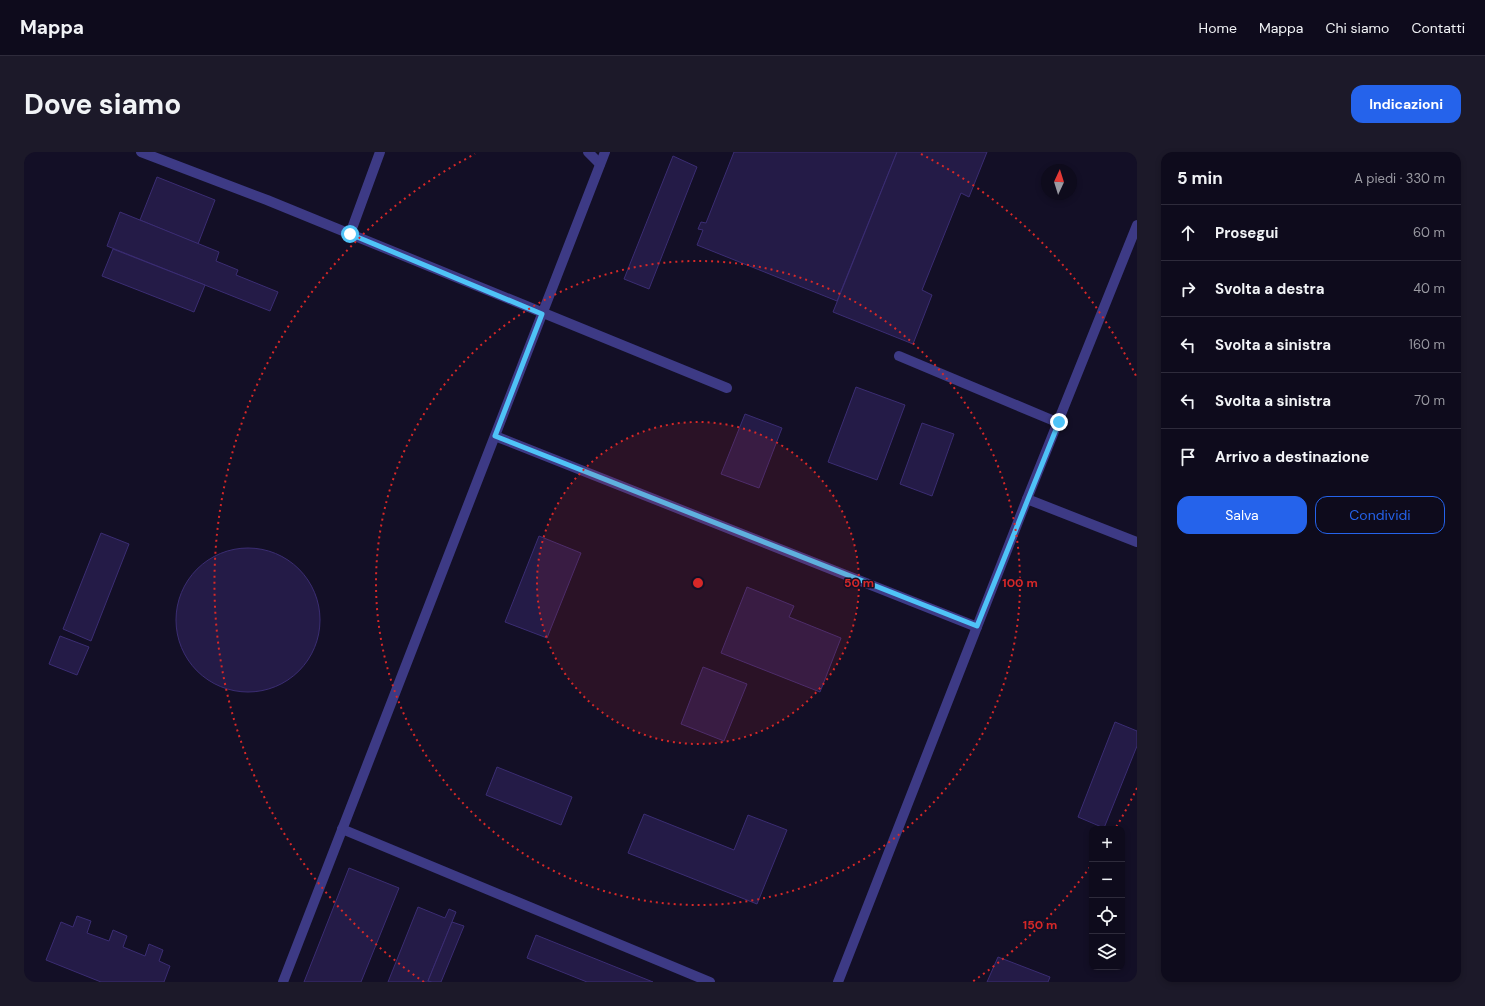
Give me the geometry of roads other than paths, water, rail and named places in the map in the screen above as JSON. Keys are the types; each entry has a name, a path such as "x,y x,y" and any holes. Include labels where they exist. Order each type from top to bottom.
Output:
{"lane":[{"path":"141,152 267,200 542,314 727,388"},
{"path":"350,234 380,152"},
{"path":"588,152 600,164"},
{"path":"283,982 605,152"},
{"path":"838,982 1027,499 1137,225"},
{"path":"899,356 1059,422"},
{"path":"495,436 977,626"},
{"path":"1027,499 1137,542"},
{"path":"342,829 710,982"}]}
